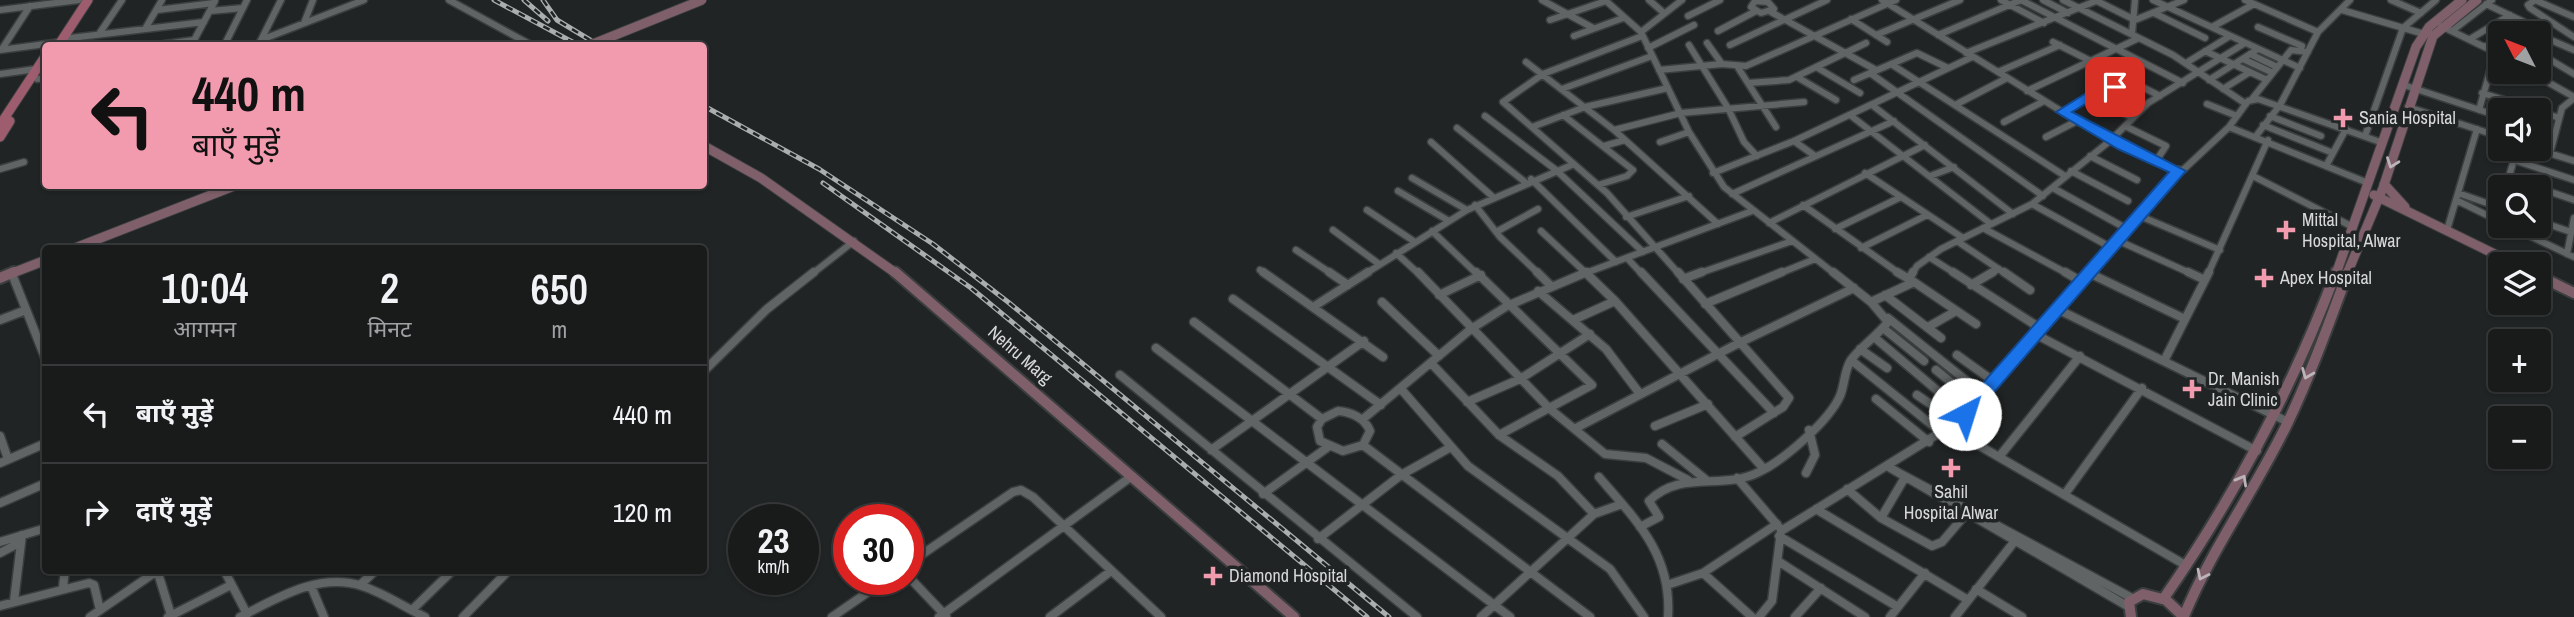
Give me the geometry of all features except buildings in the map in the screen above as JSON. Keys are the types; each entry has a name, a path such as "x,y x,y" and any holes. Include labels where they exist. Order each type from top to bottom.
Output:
{"main road":[{"path":"58,42 80,0"},
{"path":"58,42 88,0"},
{"path":"598,42 702,0"},
{"path":"2164,598 2220,517 2258,451 2312,335 2383,143 2431,40 2462,0"},
{"path":"2129,610 2145,593 2164,598 2184,616 2202,572 2233,523 2288,422 2384,184 2408,107 2409,86 2424,34 2443,27 2485,1"},
{"path":"0,125 41,73"},
{"path":"0,136 41,73"},
{"name":"Nehru Marg","path":"707,148 761,178 854,241 966,330 1294,617"},
{"path":"2384,184 2410,213"},
{"path":"2367,187 2379,198 2491,252"},
{"path":"83,245 226,189"},
{"path":"2374,208 2410,213"},
{"path":"0,278 42,262"},
{"path":"2551,282 2574,293"},
{"path":"2220,517 2233,523"}],"street":[{"path":"0,10 80,0"},
{"path":"99,34 122,0"},
{"path":"145,29 162,0"},
{"path":"226,42 247,0"},
{"path":"260,42 281,0"},
{"path":"304,23 313,0"},
{"path":"262,42 363,0"},
{"path":"449,0 526,42"},
{"path":"1543,0 1593,28"},
{"path":"1649,0 1664,13"},
{"path":"1682,0 1642,34 1543,74 1503,103 1598,185 1789,398 1788,403 1735,437"},
{"path":"1699,0 1709,6"},
{"path":"1688,16 1720,0"},
{"path":"1730,46 1827,0"},
{"path":"1659,70 1721,64 1750,65 1884,2 1896,0"},
{"path":"1875,35 1960,0"},
{"path":"2001,0 2044,23"},
{"path":"1938,35 2021,0 2183,83"},
{"path":"2043,0 2068,13"},
{"path":"2063,0 2186,63 2223,89 2249,102 2280,105 2383,143"},
{"path":"1713,173 1794,141 1900,93 1969,55 2095,0 2135,20 2183,0"},
{"path":"2132,34 2136,0"},
{"path":"2153,0 2300,68"},
{"path":"2245,0 2318,32"},
{"path":"2256,136 2280,105 2318,32 2350,0"},
{"path":"2391,0 2421,13"},
{"path":"2365,136 2403,27 2436,0"},
{"path":"2574,17 2535,0 2528,5 2574,37"},
{"path":"156,10 215,1"},
{"path":"194,42 215,1"},
{"path":"1550,20 1605,1 1642,34 1689,132 1713,173 1732,194 1854,288 1983,394"},
{"path":"1756,12 1751,7 1754,1 1772,1 1772,12"},
{"path":"2485,1 2522,21"},
{"path":"1884,2 2077,121 2178,171"},
{"path":"2212,27 2254,4"},
{"path":"1,50 30,6"},
{"path":"210,11 243,8"},
{"path":"2342,10 2424,34"},
{"path":"1717,31 1756,12 1772,12 1845,52 2043,196"},
{"path":"2154,13 2205,38"},
{"path":"2470,39 2510,16"},
{"path":"1574,36 1623,18"},
{"path":"1851,19 1888,42"},
{"path":"62,42 99,34 204,22"},
{"path":"1648,48 1694,25"},
{"path":"2258,27 2308,50"},
{"path":"2443,27 2486,46"},
{"path":"2186,63 2230,36"},
{"path":"2027,91 2139,38"},
{"path":"2552,41 2574,51"},
{"path":"2053,42 2160,96"},
{"path":"1707,43 1721,64"},
{"path":"1748,83 1797,77 1866,43"},
{"path":"1871,302 1912,281 1917,266 1929,257 2032,204 2160,96 2245,43"},
{"path":"1,50 42,45"},
{"path":"1689,45 1699,66 1728,108 1744,142 1757,156"},
{"path":"1998,72 2060,46"},
{"path":"1670,584 1703,573 1816,509 1949,428 1983,394 2178,171 2229,127 2281,60 2294,48 2308,50"},
{"path":"2209,80 2258,49"},
{"path":"2205,51 2267,80"},
{"path":"1854,80 1917,53 1948,68"},
{"path":"2250,54 2274,69"},
{"path":"1562,89 1651,56"},
{"path":"2243,59 2274,69"},
{"path":"2552,61 2574,74"},
{"path":"1526,62 1614,130 1718,224"},
{"path":"1891,64 2068,174 2128,201"},
{"path":"1737,65 1776,127"},
{"path":"1816,67 1860,93"},
{"path":"2223,89 2250,72"},
{"path":"0,74 41,73"},
{"path":"1797,77 1836,100"},
{"path":"2479,110 2488,77"},
{"path":"1957,104 2007,78"},
{"path":"2550,84 2574,98"},
{"path":"2409,86 2488,113"},
{"path":"2063,112 2106,87 2124,90"},
{"path":"1532,127 1585,107 1668,88"},
{"path":"2482,93 2498,98"},
{"path":"2551,149 2564,103 2574,98"},
{"path":"2004,122 2044,101"},
{"path":"1614,130 1681,113 1804,102"},
{"path":"2104,103 2133,118"},
{"path":"2207,104 2237,116"},
{"path":"1872,105 2013,214"},
{"path":"2408,107 2488,133"},
{"path":"1563,115 1633,172 1598,185"},
{"path":"1850,115 1992,224"},
{"path":"2551,115 2559,118"},
{"path":"1485,116 1556,170 1643,252"},
{"path":"2270,116 2321,136"},
{"path":"1732,194 1894,121"},
{"path":"2046,137 2077,121"},
{"path":"2315,146 2330,123"},
{"path":"2263,125 2333,153"},
{"path":"2125,126 2166,146 2155,161"},
{"path":"2229,127 2326,166 2367,187"},
{"path":"1457,128 1528,181 1616,262"},
{"path":"2326,166 2346,129"},
{"path":"2447,230 2477,129"},
{"path":"1660,142 1689,132"},
{"path":"2551,133 2555,134"},
{"path":"1604,146 1625,140"},
{"path":"1794,141 1815,156"},
{"path":"2164,361 2220,250 2268,141"},
{"path":"1430,142 1471,175 1493,197"},
{"path":"1769,223 1925,145"},
{"path":"2551,153 2574,161"},
{"path":"2090,156 2137,180"},
{"path":"2517,161 2574,180"},
{"path":"0,169 24,162"},
{"path":"1313,307 1475,205 1574,164"},
{"path":"1930,176 1954,167"},
{"path":"1865,173 2030,290"},
{"path":"2253,176 2353,228"},
{"path":"1412,178 1466,210"},
{"path":"2053,188 2129,230"},
{"path":"1398,191 1449,220"},
{"path":"2551,192 2574,200"},
{"path":"1626,217 1689,196"},
{"path":"1835,229 1901,197"},
{"path":"2457,197 2488,203"},
{"path":"2457,197 2488,215"},
{"path":"2032,204 2112,248"},
{"path":"1475,205 1496,232 1551,286"},
{"path":"1803,205 1861,248 1976,324"},
{"path":"1496,232 1538,209"},
{"path":"1367,210 1415,242"},
{"path":"1363,419 1471,329 1507,306 1551,286 1752,211"},
{"path":"1861,248 1927,215"},
{"path":"2140,216 2220,250"},
{"path":"2533,238 2570,256 2574,218"},
{"path":"2551,225 2571,232"},
{"path":"1983,228 2082,282"},
{"path":"1333,230 1379,264"},
{"path":"1541,230 1615,301 1681,372 1763,469"},
{"path":"1432,231 1481,275 1507,306 1561,352 1592,385 1499,435"},
{"path":"707,368 767,309 854,241"},
{"path":"1683,279 1793,241"},
{"path":"2119,241 2205,280"},
{"path":"1296,250 1348,285"},
{"path":"1396,253 1409,263 1550,408 1605,454 1646,458 1688,480"},
{"path":"1929,257 2038,331 2080,356 2258,451"},
{"path":"1626,258 1774,413"},
{"path":"1705,304 1815,258"},
{"path":"1971,285 1999,269"},
{"path":"1259,270 1383,357"},
{"path":"2089,273 2185,319"},
{"path":"12,274 42,350"},
{"path":"1439,295 1481,275"},
{"path":"1576,428 1681,372 1854,288"},
{"path":"1538,292 1590,334 1640,394"},
{"path":"1885,295 1941,338"},
{"path":"1233,299 1381,405"},
{"path":"1573,320 1615,301"},
{"path":"1382,302 1438,356"},
{"path":"2057,309 2288,422"},
{"path":"0,320 26,310"},
{"path":"1927,327 1956,311"},
{"path":"1640,527 1659,517 1651,497 1688,480 1737,478 1763,469 1810,430 1839,399 1843,375 1851,360 1883,328 1888,322 1887,317"},
{"path":"1194,322 1322,419"},
{"path":"1883,328 1924,361"},
{"path":"1467,402 1520,379 1590,334"},
{"path":"1874,337 1965,414"},
{"path":"1211,450 1363,341"},
{"path":"1156,348 1510,617"},
{"path":"1860,349 1887,368"},
{"path":"1957,355 1993,381"},
{"path":"1999,457 2080,356"},
{"path":"1851,360 1949,428 2187,566"},
{"path":"1431,363 1499,435 1558,476 1594,514"},
{"path":"1936,370 1975,402"},
{"path":"1120,375 1417,617"},
{"path":"2065,495 2142,388"},
{"path":"1401,389 1475,471 1610,569 1644,617"},
{"path":"1917,395 1949,428"},
{"path":"1876,399 1929,442"},
{"path":"1656,426 1707,404"},
{"path":"1338,411 1349,412 1363,419 1370,431 1363,445 1343,451 1328,447 1317,434 1322,419 1338,411"},
{"path":"1806,473 1815,455 1810,430"},
{"path":"0,436 4,461 42,445"},
{"path":"1662,444 1705,480"},
{"path":"1363,445 1590,617"},
{"path":"1263,494 1328,447"},
{"path":"1318,539 1401,475 1451,447"},
{"path":"1887,466 2129,610"},
{"path":"924,594 943,616 1132,476"},
{"path":"1881,518 1902,476"},
{"path":"1902,476 1913,478 2098,582 2129,610"},
{"path":"1599,477 1662,559 1670,584 1668,617"},
{"path":"1737,478 1779,530 1899,607"},
{"path":"0,503 42,485"},
{"path":"1847,489 1881,518 1931,546 1942,542 1966,514"},
{"path":"924,553 1013,492 1021,490 1033,496 1161,617"},
{"path":"1481,617 1528,571 1594,514 1622,504"},
{"path":"1816,509 1968,600"},
{"path":"0,542 21,538 42,530"},
{"path":"1763,616 1772,601 1779,530"},
{"path":"0,553 21,538"},
{"path":"14,601 21,538"},
{"path":"1955,617 2014,542"},
{"path":"1778,561 1858,615"},
{"path":"1050,617 1111,571"},
{"path":"1703,573 1752,617"},
{"path":"1890,617 1926,573"},
{"path":"63,587 65,574"},
{"path":"90,617 153,574"},
{"path":"158,574 169,616 232,585"},
{"path":"226,574 244,615 311,586 337,582 360,585 425,617"},
{"path":"360,585 372,574"},
{"path":"412,610 449,574"},
{"path":"463,617 505,574"},
{"path":"0,606 63,587 94,584 100,610"},
{"path":"311,586 324,617"},
{"path":"1795,617 1821,588"},
{"path":"1976,589 2022,617"},
{"path":"832,617 864,595"}],"railway":[{"path":"494,0 573,42"},
{"path":"524,0 548,21"},
{"path":"543,0 557,20 593,42"},
{"path":"707,108 819,169 933,244 1008,302 1389,617"},
{"path":"823,183 971,288 1367,617"}],"place":[{"name":"Sania Hospital","path":"2343,118"},
{"name":"Mittal Hospital, Alwar","path":"2286,230"},
{"name":"Apex Hospital","path":"2264,278"},
{"name":"Dr. Manish Jain Clinic","path":"2192,389"},
{"name":"Sahil Hospital Alwar","path":"1951,468"},
{"name":"Diamond Hospital","path":"1213,576"}],"route":[{"path":"1965,414 2178,171 2123,146 2063,112 2106,87 2115,87"}]}
